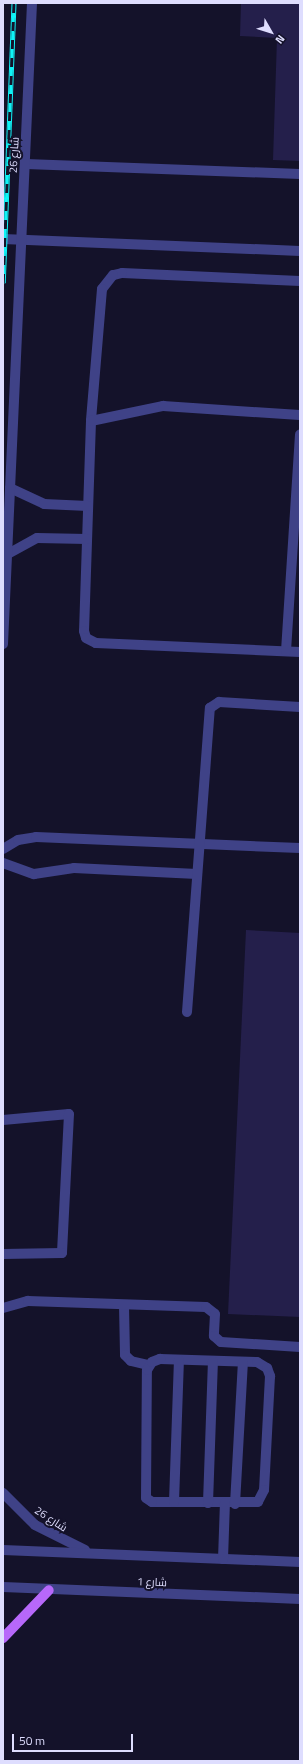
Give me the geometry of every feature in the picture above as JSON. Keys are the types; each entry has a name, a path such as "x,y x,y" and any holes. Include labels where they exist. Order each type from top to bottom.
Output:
{"main road":[{"path":"3,1638 49,1590"}],"street":[{"name":"شارع 26","path":"3,644 21,239 26,164 32,3"},
{"path":"26,164 300,174"},
{"path":"3,239 300,251"},
{"path":"300,281 113,275 102,289 91,421 84,631 90,642 300,652"},
{"path":"91,421 163,406 300,415"},
{"path":"286,651 300,434"},
{"path":"10,488 44,504 88,506"},
{"path":"6,555 37,538 87,539"},
{"path":"187,1012 210,708 219,702 300,707"},
{"path":"3,849 27,837 300,848"},
{"path":"3,863 34,874 74,868 197,874"},
{"path":"3,1120 69,1114 62,1253 3,1254"},
{"path":"3,1308 28,1301 124,1306 206,1307 215,1314 214,1336 220,1342 300,1347"},
{"path":"124,1306 125,1355 131,1361 148,1366"},
{"path":"156,1360 243,1362 263,1364 270,1376 263,1495 255,1503 230,1504 152,1502 145,1494 148,1366 156,1360"},
{"path":"174,1502 179,1360"},
{"path":"208,1503 213,1361"},
{"path":"223,1558 230,1504 243,1362"},
{"name":"شارع 26","path":"3,1493 40,1528 94,1553"},
{"path":"3,1550 300,1562"},
{"name":"شارع 1","path":"3,1587 300,1600"}],"building":[{"path":"241,3 300,3 300,161 273,160 277,38 240,36"},
{"path":"246,930 300,933 300,1317 228,1314"}],"railway":[{"path":"3,283 14,3"}]}
